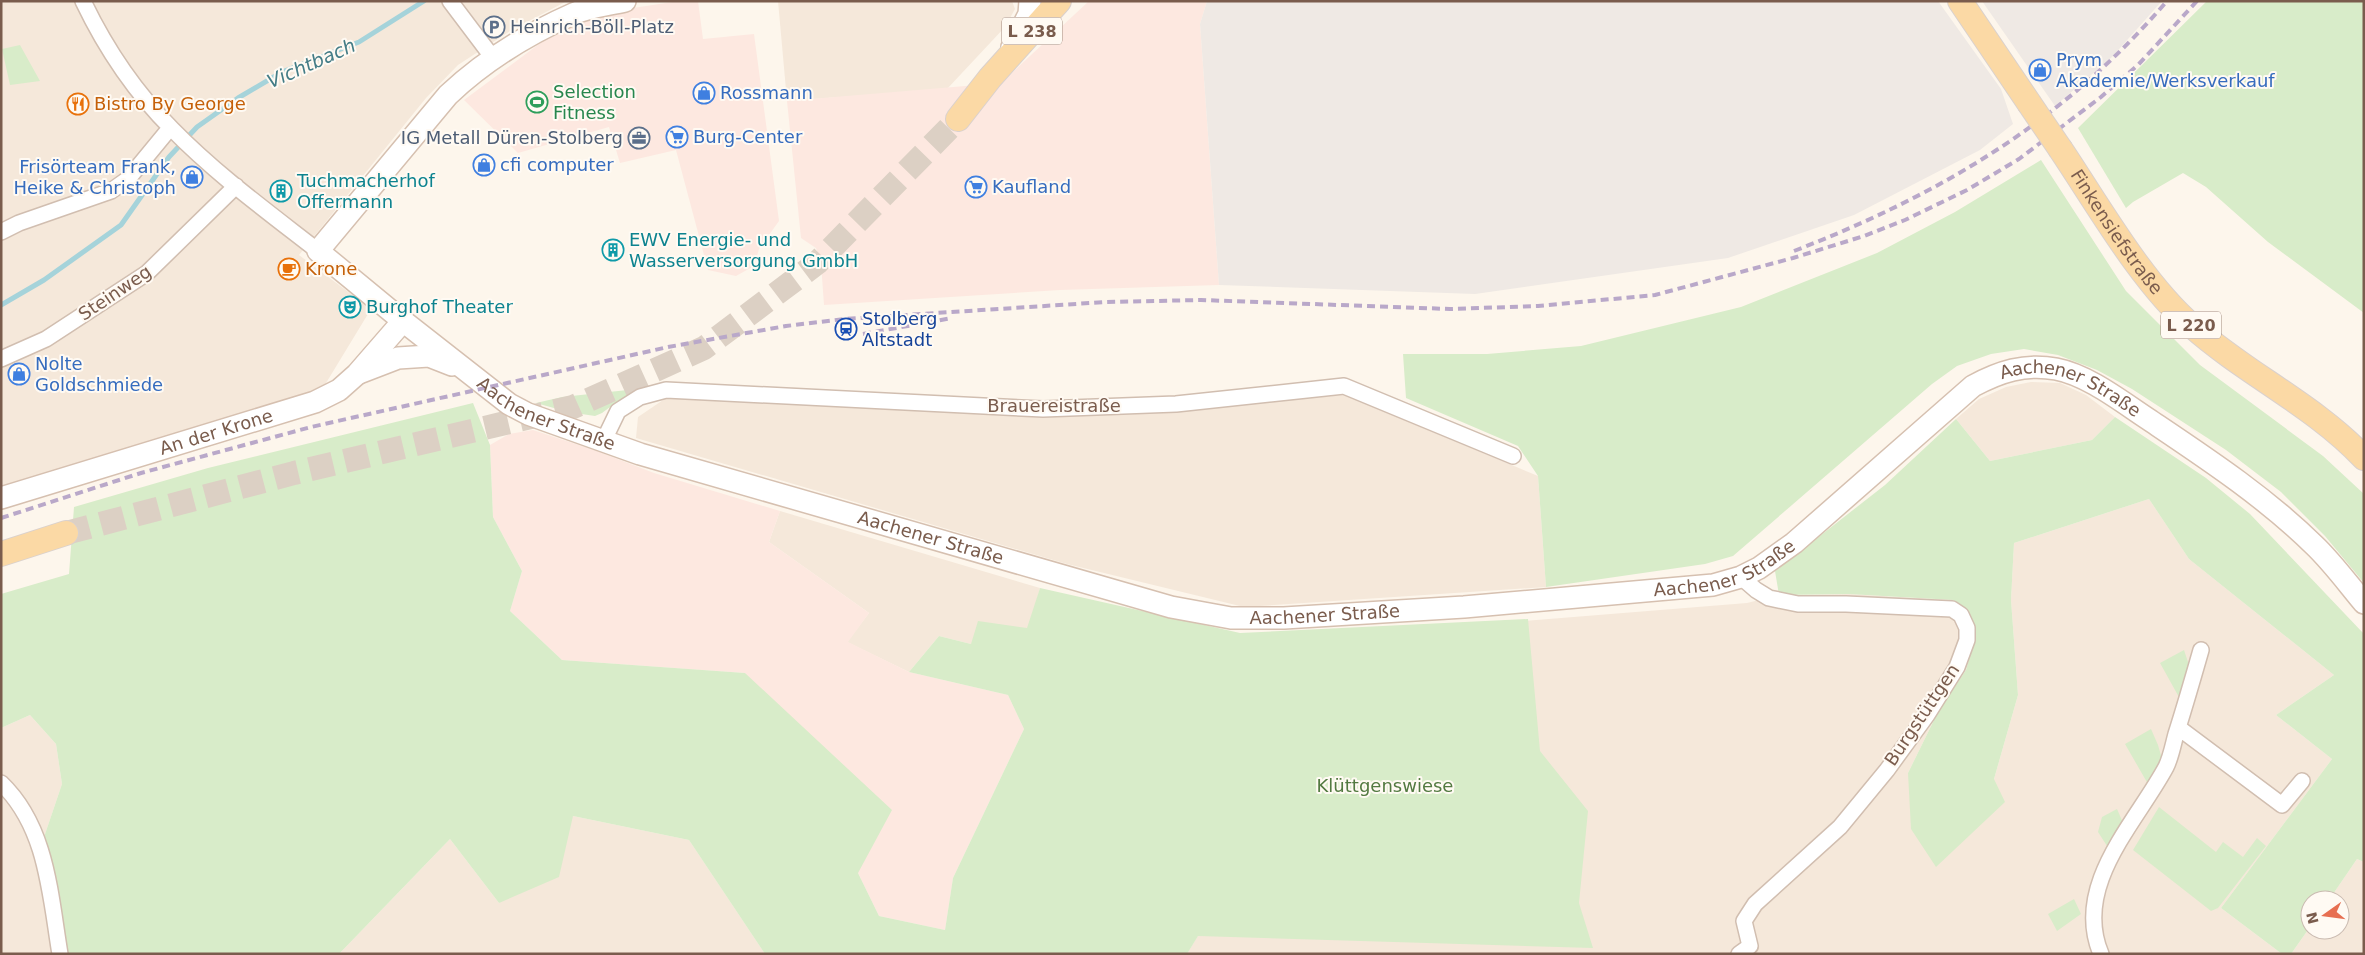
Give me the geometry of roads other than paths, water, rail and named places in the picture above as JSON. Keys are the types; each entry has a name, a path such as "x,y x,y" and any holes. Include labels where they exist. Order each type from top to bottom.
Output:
{"main road":[{"name":"L 238","path":"958,119 1006,60 1059,1"},
{"name":"Finkensiefstraße","path":"1960,1 2139,265 2163,297 2191,326 2341,434 2364,458"},
{"path":"1,554 66,533"}],"street":[{"name":"Aachener Straße","path":"83,1 119,64 174,132 194,151 403,321 509,404 528,414 683,468 1171,607 1231,618 1284,618 1474,606 1713,585 1742,577 1759,568 1794,543 1973,386 1994,375 2017,367 2056,369 2091,382 2116,398 2260,496 2316,546 2364,603"},
{"path":"450,1 493,58"},
{"path":"318,251 448,95 471,74 493,58 574,13 625,1"},
{"path":"1006,60 1029,14 1030,1"},
{"path":"1,232 19,223 111,191 128,179 174,132"},
{"name":"Steinweg","path":"1,359 46,339 147,273 236,186"},
{"name":"An der Krone","path":"1,498 315,402 339,390 357,374 403,321"},
{"path":"357,374 398,358 429,356 464,369"},
{"name":"Brauereistraße","path":"604,440 618,411 640,397 666,390 1043,409 1176,404 1344,386 1513,456"},
{"name":"Burgstüttgen","path":"1742,577 1756,590 1770,598 1798,604 1846,604 1952,609 1961,615 1967,628 1967,640 1957,667 1937,699 1886,770 1840,827 1755,904 1744,921 1750,951"},
{"path":"2101,954 2094,931 2093,915 2096,894 2112,855 2166,765 2201,650"},
{"path":"2178,728 2282,805 2302,781"},
{"path":"1,783 23,807 43,856 60,954"}],"waterway":[{"name":"Vichtbach","path":"1,305 44,280 121,225 169,157 197,127 238,98 282,72 359,42 424,1"}],"tunnel":[{"path":"66,533 294,473 573,407 704,348 817,263 958,119"}],"railway":[{"path":"1794,251 1900,205 1949,179 1997,150 2086,83 2127,44 2167,1"},
{"path":"1,518 141,473 311,427 668,347 786,326 844,319 1106,302 1201,300 1450,309 1538,306 1655,295 1793,258 1864,236 1905,220 1967,190 2019,159 2101,97 2138,65 2197,1"},
{"path":"863,334 952,318"}],"place":[{"name":"Heinrich-Böll-Platz","path":"494,27"},
{"name":"Prym Akademie/Werksverkauf","path":"2040,70"},
{"name":"Rossmann","path":"704,93"},
{"name":"Selection Fitness","path":"537,102"},
{"name":"Bistro By George","path":"78,104"},
{"name":"Burg-Center","path":"677,137"},
{"name":"IG Metall Düren-Stolberg","path":"639,138"},
{"name":"cfi computer","path":"484,165"},
{"name":"Frisörteam Frank, Heike & Christoph","path":"192,177"},
{"name":"Kaufland","path":"976,187"},
{"name":"Tuchmacherhof Offermann","path":"281,191"},
{"name":"EWV Energie- und Wasserversorgung GmbH","path":"613,250"},
{"name":"Krone","path":"289,269"},
{"name":"Burghof Theater","path":"350,307"},
{"name":"Stolberg Altstadt","path":"846,329"},
{"name":"Nolte Goldschmiede","path":"19,374"}],"park label":[{"name":"Klüttgenswiese","path":"1385,786"}]}
